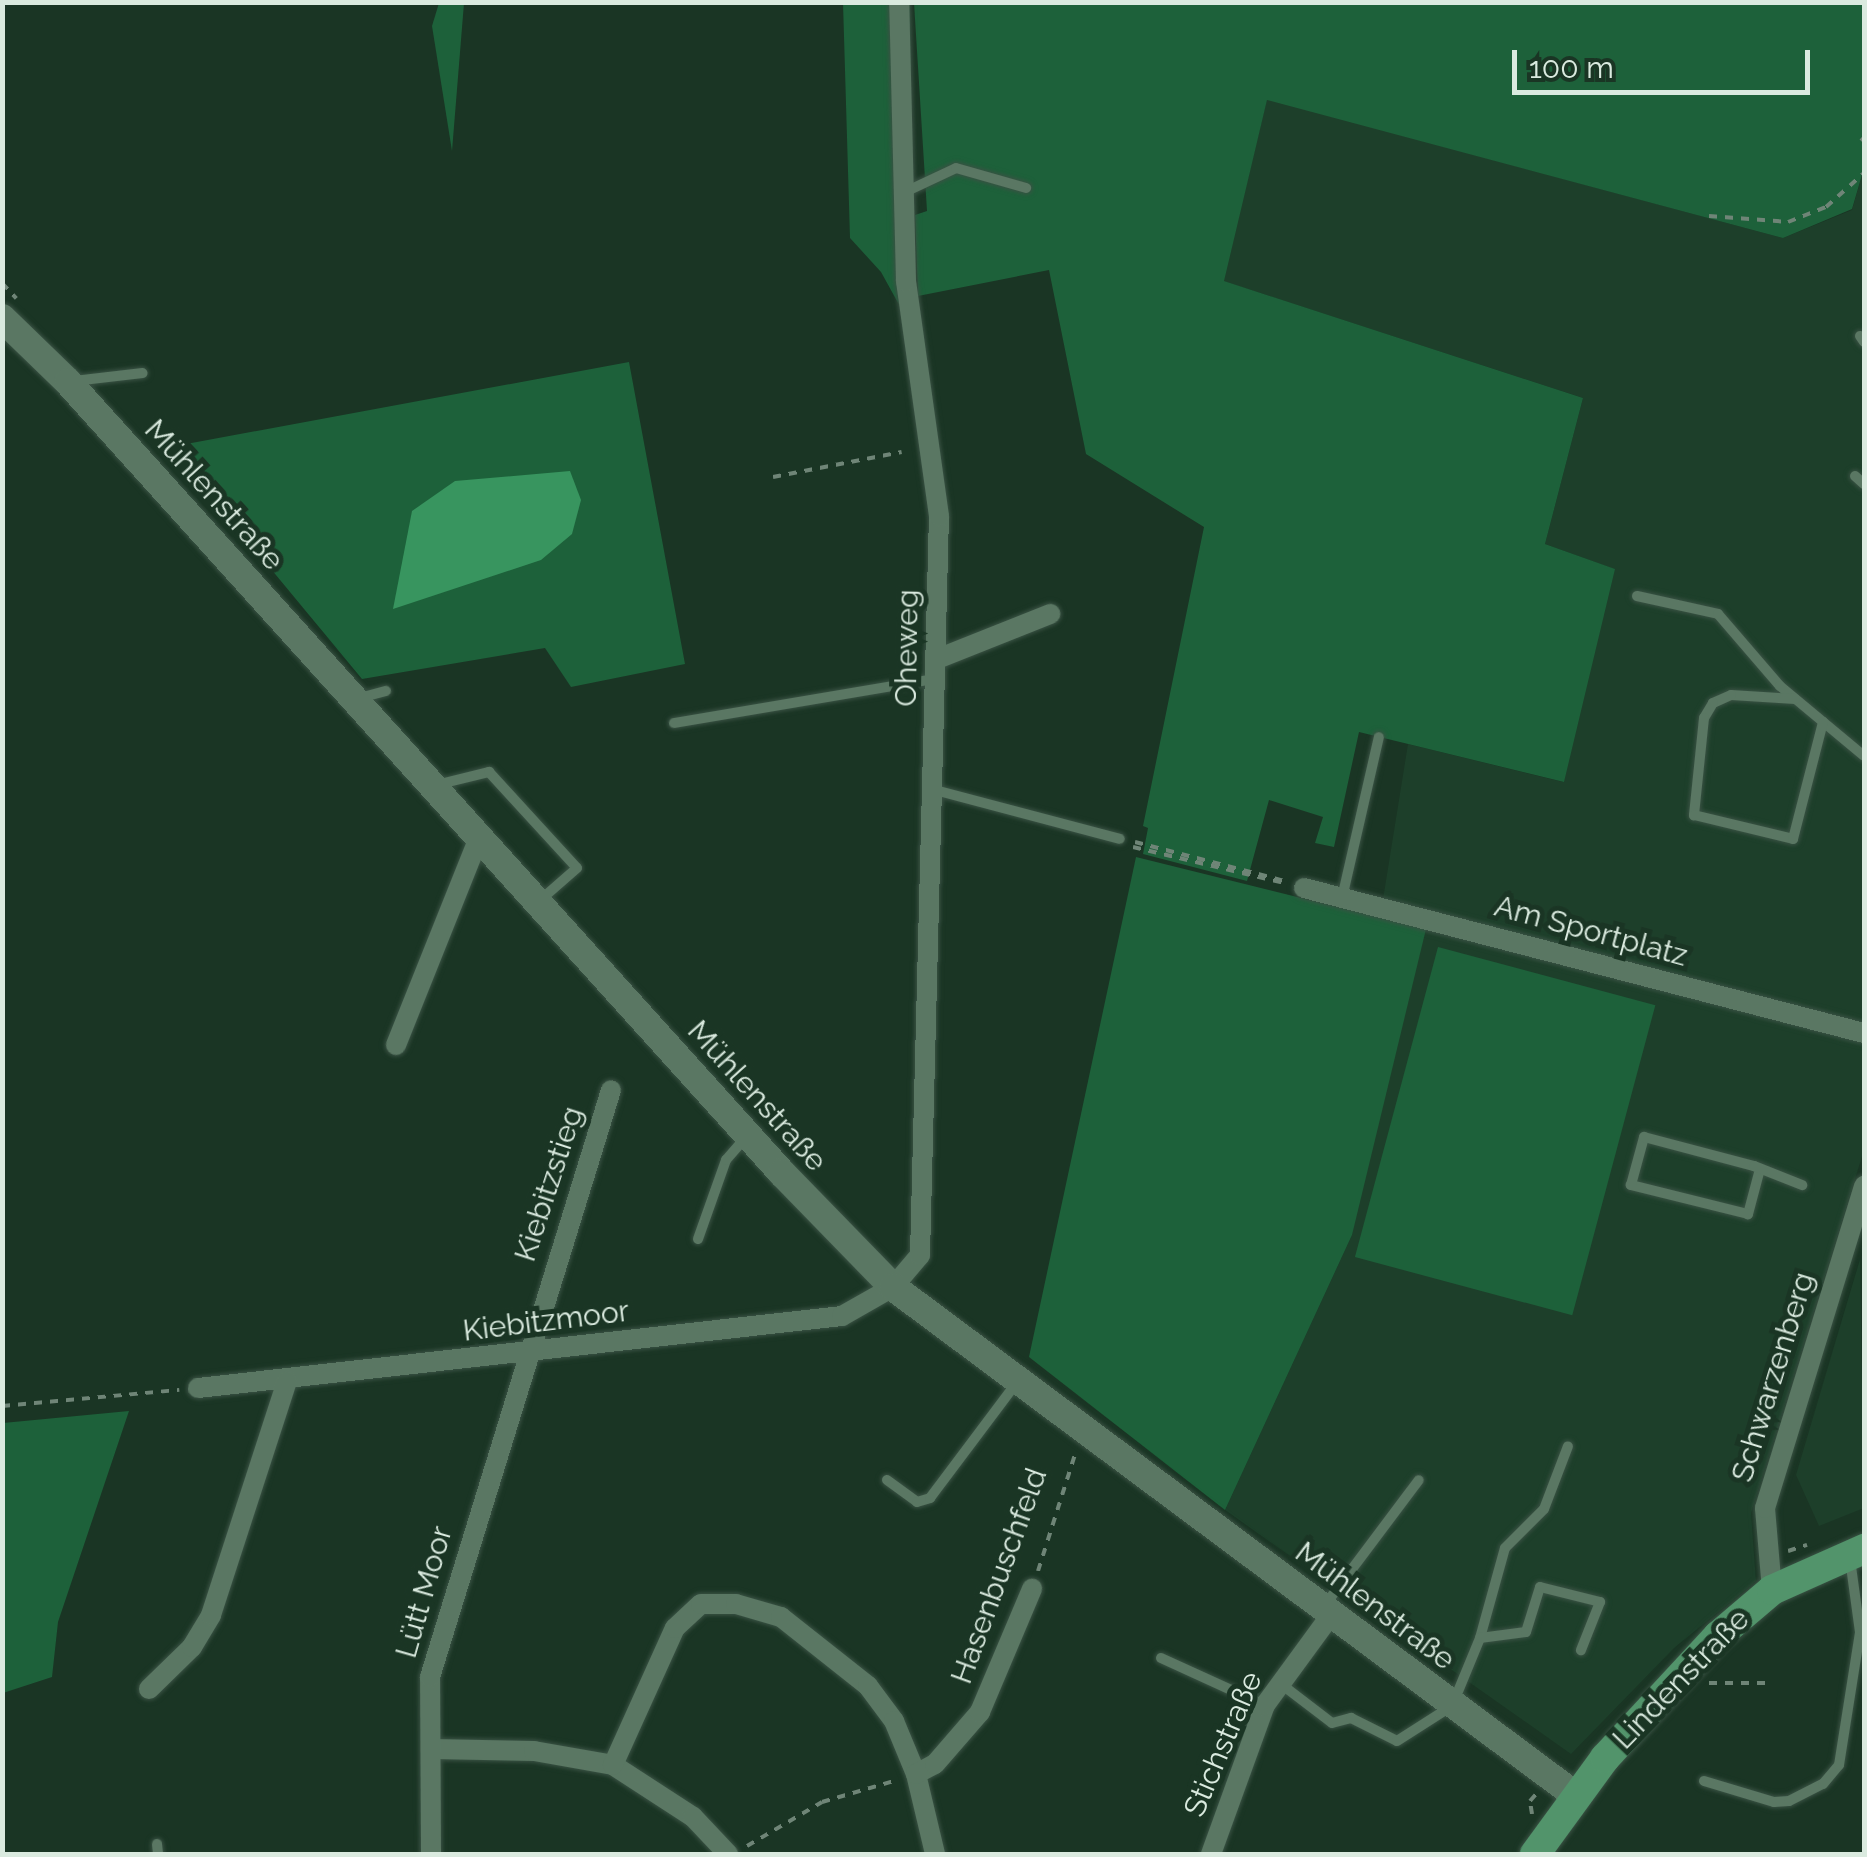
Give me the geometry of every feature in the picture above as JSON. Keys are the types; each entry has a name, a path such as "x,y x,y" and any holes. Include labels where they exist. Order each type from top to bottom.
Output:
{"main road":[{"name":"Mühlenstraße","path":"2,318 68,382 748,1136 893,1287 1574,1795"},
{"name":"Lindenstraße","path":"1535,1854 1574,1795 1669,1683 1772,1590 1856,1551"}],"street":[{"name":"Oheweg","path":"893,1287 920,1255 935,790 938,477 906,281 899,2"},
{"path":"937,669 1050,614"},
{"path":"396,1045 479,838"},
{"name":"Am Sportplatz","path":"1304,888 1864,1032"},
{"name":"Kiebitzstieg","path":"525,1354 611,1090"},
{"name":"Schwarzenberg","path":"1772,1590 1764,1508 1864,1186"},
{"name":"Kiebitzmoor","path":"198,1388 842,1316 893,1287"},
{"name":"Lütt Moor","path":"431,1854 430,1676 525,1354"},
{"path":"149,1689 192,1647 211,1615 288,1380"},
{"name":"Hasenbuschfeld","path":"916,1774 935,1764 980,1712 1032,1590"},
{"path":"613,1765 675,1628 701,1604 736,1604 781,1617 868,1686 894,1721 916,1774 935,1854"},
{"name":"Stichstraße","path":"1211,1854 1265,1705 1329,1609"},
{"path":"432,1749 534,1751 613,1765 693,1817 732,1854"}],"lane":[{"path":"905,192 956,168 1026,188"},
{"path":"68,382 143,374"},
{"path":"1855,476 1864,484"},
{"path":"1637,596 1718,614 1795,698 1864,756"},
{"path":"674,723 937,669"},
{"path":"356,699 365,692 386,691"},
{"path":"1795,698 1731,696 1713,703 1704,718 1694,815 1793,839 1824,722"},
{"path":"1342,898 1379,737"},
{"path":"434,787 442,779 489,772 577,868 538,902"},
{"path":"935,790 1120,839"},
{"path":"698,1239 726,1160 748,1136"},
{"path":"1760,1169 1748,1214 1631,1185 1644,1136 1760,1169 1802,1184"},
{"path":"886,1480 917,1502 930,1498 1018,1380"},
{"path":"1279,1683 1332,1723 1351,1718 1397,1741 1452,1706 1480,1638 1505,1548 1544,1509 1568,1446"},
{"path":"1329,1609 1418,1480"},
{"path":"1704,1781 1774,1802 1789,1800 1823,1784 1839,1765 1860,1632 1856,1551"},
{"path":"1480,1638 1526,1632 1540,1586 1600,1602 1582,1650"},
{"path":"1161,1658 1265,1705"}],"path":[{"path":"1709,216 1788,222 1826,207 1864,173"},
{"path":"773,477 902,452"},
{"path":"1120,839 1244,866 1304,888"},
{"path":"2,1406 198,1388"},
{"name":"Hasenbuschfeld","path":"1032,1590 1083,1430"},
{"path":"1669,1683 1768,1683"},
{"path":"732,1854 772,1826 822,1802 916,1774"}],"shaded area":[{"path":"439,3 464,3 452,151 432,26"},
{"path":"843,3 910,3 913,330 881,272 850,238"},
{"path":"914,3 1864,3 1864,168 1852,209 1783,238 1267,100 1224,281 1583,398 1545,544 1615,569 1564,782 1359,732 1334,847 1315,843 1323,817 1269,800 1247,881 1143,854 1148,828 1143,826 1204,527 1086,454 1049,270 918,296 915,215 927,211"},
{"path":"1267,99 1783,238 1852,210 1864,168 1864,1150 1751,1513 1756,1581 1674,1648 1571,1754 1225,1510 1352,1235 1380,918 1408,744 1563,782 1614,569 1545,544 1583,398 1223,281"},
{"path":"629,362 685,664 571,687 545,648 362,679 170,447"},
{"path":"570,471 581,500 572,534 541,560 393,609 412,511 455,481"},
{"path":"1136,857 1426,929 1352,1235 1225,1510 1029,1357"},
{"path":"1438,947 1655,1005 1572,1315 1355,1257"},
{"path":"1860,1259 1864,1508 1819,1526 1796,1475"},
{"path":"129,1411 58,1622 52,1677 3,1693 3,1423"}]}
